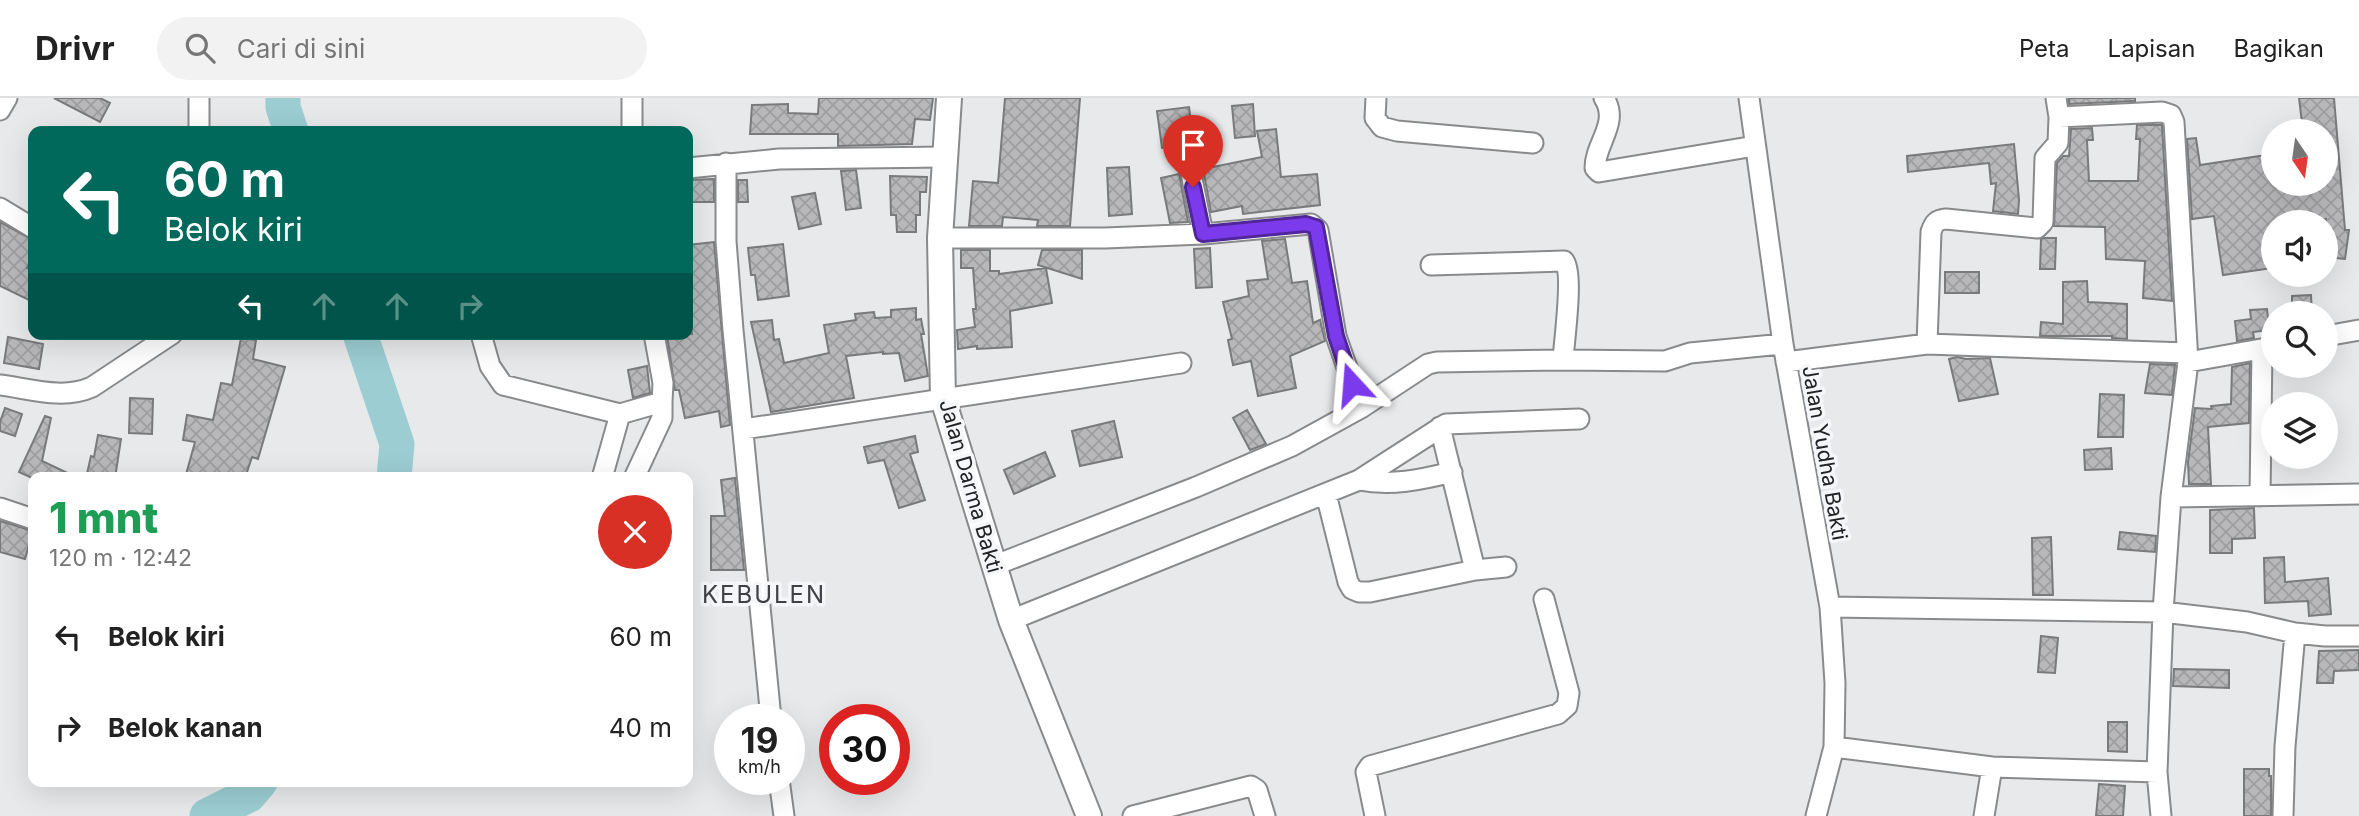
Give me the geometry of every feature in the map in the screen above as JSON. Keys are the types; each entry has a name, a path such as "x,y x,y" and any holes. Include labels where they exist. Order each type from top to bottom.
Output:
{"street":[{"path":"0,110 6,98"},
{"path":"199,98 199,126"},
{"path":"632,98 632,126"},
{"name":"Jalan Darma Bakti","path":"949,98 940,238 943,399 1011,620 1089,816"},
{"path":"1376,98 1375,118 1382,127 1397,131 1533,144"},
{"path":"1604,98 1611,110 1610,124 1596,157 1595,169 1599,172 1755,146"},
{"name":"Jalan Yudha Bakti","path":"1749,98 1784,353 1830,607 1835,683 1834,747 1816,816"},
{"path":"1927,344 1933,224 1939,219 1946,219 2037,228 2041,225 2045,158 2058,143 2058,108 2162,112 2173,118 2181,214 2187,357 2171,497 2163,612 2157,772 2161,816"},
{"path":"693,167 779,159 945,156"},
{"path":"726,163 726,241 770,704"},
{"path":"1189,163 1203,234"},
{"path":"0,208 28,225"},
{"path":"940,238 1105,238 1203,234 1306,224 1316,227 1336,336 1361,408"},
{"path":"1431,265 1564,261 1567,265 1569,286 1563,360"},
{"path":"2338,334 2359,330"},
{"path":"0,385 64,394 78,393 92,387 164,340"},
{"path":"483,340 490,366 503,385 620,414 662,402"},
{"path":"637,472 662,418 663,383 655,340"},
{"path":"993,566 1292,446 1361,408 1428,364 1437,362 1665,361 1690,353 1784,353 1927,344 2187,357 2261,349"},
{"path":"744,429 1181,363"},
{"path":"2260,496 2266,378"},
{"path":"604,472 620,414"},
{"path":"1011,620 1359,480 1440,426 1460,422 1578,419"},
{"path":"1440,426 1475,570"},
{"path":"1359,480 1401,484 1452,472"},
{"path":"1326,494 1348,582 1352,589 1359,592 1475,570 1506,567"},
{"path":"2171,497 2359,494"},
{"path":"0,509 28,517"},
{"path":"1375,816 1366,772 1370,766 1558,714 1567,706 1569,693 1544,599"},
{"path":"1830,607 2163,612 2248,622 2295,633 2359,636"},
{"path":"2283,816 2285,746 2295,633"},
{"path":"1834,747 1992,767 2157,772"},
{"path":"1984,816 1992,767"},
{"path":"1133,816 1251,786 1257,790 1265,816"},
{"path":"781,795 784,816"}],"building":[{"path":"54,98 100,98 110,103 100,122"},
{"path":"819,98 933,98 930,120 915,119 912,144 838,146 838,134 750,134 752,105 788,104 788,113 818,114"},
{"path":"1005,98 1080,98 1070,226 1037,226 1038,220 1003,217 1002,226 969,226 973,181 998,183"},
{"path":"2069,98 2135,98 2135,101 2069,104"},
{"path":"2299,98 2334,98 2336,119 2302,119"},
{"path":"1253,104 1255,136 1235,138 1232,106"},
{"path":"1189,107 1194,144 1162,148 1157,111"},
{"path":"2137,125 2162,125 2172,301 2143,298 2145,261 2106,259 2105,227 2054,226 2057,163 2063,156 2069,156 2071,129 2092,128 2093,140 2087,140 2089,181 2138,181 2140,139 2136,139"},
{"path":"1276,129 1281,177 1317,174 1320,205 1243,214 1242,206 1211,212 1203,169 1262,157 1257,131"},
{"path":"2196,138 2200,165 2261,156 2261,196 2338,196 2338,146 2345,230 2349,230 2345,259 2338,258 2338,210 2261,210 2261,270 2223,275 2214,216 2192,219 2187,139"},
{"path":"2014,144 2018,214 1993,211 1996,183 1991,184 1989,163 1908,172 1907,156"},
{"path":"1129,167 1132,214 1109,216 1107,168"},
{"path":"856,170 861,208 846,210 841,171"},
{"path":"1179,174 1188,222 1170,223 1161,178"},
{"path":"890,176 927,177 926,192 920,192 920,215 916,215 916,232 897,232 896,215 891,215"},
{"path":"714,179 714,202 693,202 693,180"},
{"path":"738,180 747,180 748,202 738,202"},
{"path":"815,193 821,224 799,229 792,197"},
{"path":"0,222 28,237 28,300 0,286"},
{"path":"2043,238 2056,238 2055,269 2040,269"},
{"path":"1285,239 1292,283 1307,281 1313,323 1320,320 1325,341 1290,356 1296,388 1258,396 1251,361 1233,365 1228,340 1232,339 1223,302 1249,296 1247,281 1268,279 1262,241"},
{"path":"714,242 730,425 721,427 719,411 685,418 679,390 675,390 668,340 693,340 693,244"},
{"path":"783,244 789,296 758,300 755,275 751,275 748,248"},
{"path":"1210,248 1212,287 1196,288 1194,249"},
{"path":"961,250 990,250 990,271 999,271 999,274 1046,268 1052,303 1010,311 1012,347 977,349 977,346 958,349 957,330 975,327 973,309 976,309 973,268 961,268"},
{"path":"1042,250 1082,250 1082,279 1038,265"},
{"path":"1945,272 1979,272 1979,293 1945,293"},
{"path":"2087,281 2088,302 2127,304 2127,339 2112,336 2040,336 2041,322 2063,324 2063,282"},
{"path":"2311,295 2311,301 2292,301 2292,296"},
{"path":"916,308 916,320 921,319 924,334 921,334 928,376 905,381 899,353 846,356 854,398 771,412 751,322 772,320 774,340 779,339 784,363 829,353 824,325 856,320 855,314 874,312 875,318 891,317 891,310"},
{"path":"2261,309 2261,331 2253,332 2254,338 2237,341 2235,321 2251,319 2250,310"},
{"path":"8,337 43,344 39,369 4,363"},
{"path":"241,340 256,340 253,359 285,367 258,459 252,457 247,472 187,472 195,442 183,440 187,415 213,420 221,383 232,385"},
{"path":"1990,358 1998,394 1959,401 1949,359"},
{"path":"2250,363 2249,423 2208,427 2211,484 2189,484 2188,462 2195,408 2212,409 2211,406 2231,404 2232,367"},
{"path":"2150,364 2175,365 2172,395 2145,393"},
{"path":"647,366 650,393 633,398 628,370"},
{"path":"2100,394 2124,395 2123,437 2098,437"},
{"path":"130,398 153,399 152,434 129,433"},
{"path":"5,408 22,414 15,436 0,431"},
{"path":"1247,410 1266,444 1250,450 1233,418"},
{"path":"45,416 51,418 42,461 65,472 28,472 28,476 19,472"},
{"path":"1114,421 1122,457 1080,466 1072,431"},
{"path":"98,435 121,439 116,472 87,472 91,456 94,457"},
{"path":"915,436 918,452 910,454 925,500 899,508 884,460 868,463 864,447"},
{"path":"2111,448 2112,469 2085,470 2084,450"},
{"path":"1045,452 1055,476 1014,494 1004,470"},
{"path":"735,478 744,570 711,570 711,516 725,516 721,480"},
{"path":"2254,508 2255,538 2232,539 2232,553 2210,553 2210,510"},
{"path":"0,521 28,529 25,559 0,552"},
{"path":"2120,532 2156,536 2155,552 2118,549"},
{"path":"2051,537 2053,595 2033,595 2032,538"},
{"path":"2284,557 2285,582 2328,578 2331,614 2309,616 2308,601 2265,603 2264,558"},
{"path":"2041,636 2058,638 2055,673 2038,672"},
{"path":"2359,650 2359,670 2334,671 2333,683 2317,683 2319,651"},
{"path":"2174,669 2229,670 2229,688 2173,686"},
{"path":"2108,722 2127,722 2127,752 2108,751"},
{"path":"2244,769 2269,769 2271,816 2244,816"},
{"path":"2099,784 2125,786 2123,816 2096,816"}],"waterway":[{"path":"283,98 289,126"},
{"path":"362,340 397,444 395,472"},
{"path":"207,816 249,795 256,787"}],"district":[{"name":"KEBULEN","path":"764,594"}],"route":[{"path":"1193,187 1203,234 1306,224 1316,227 1328,302 1352,384"}]}
